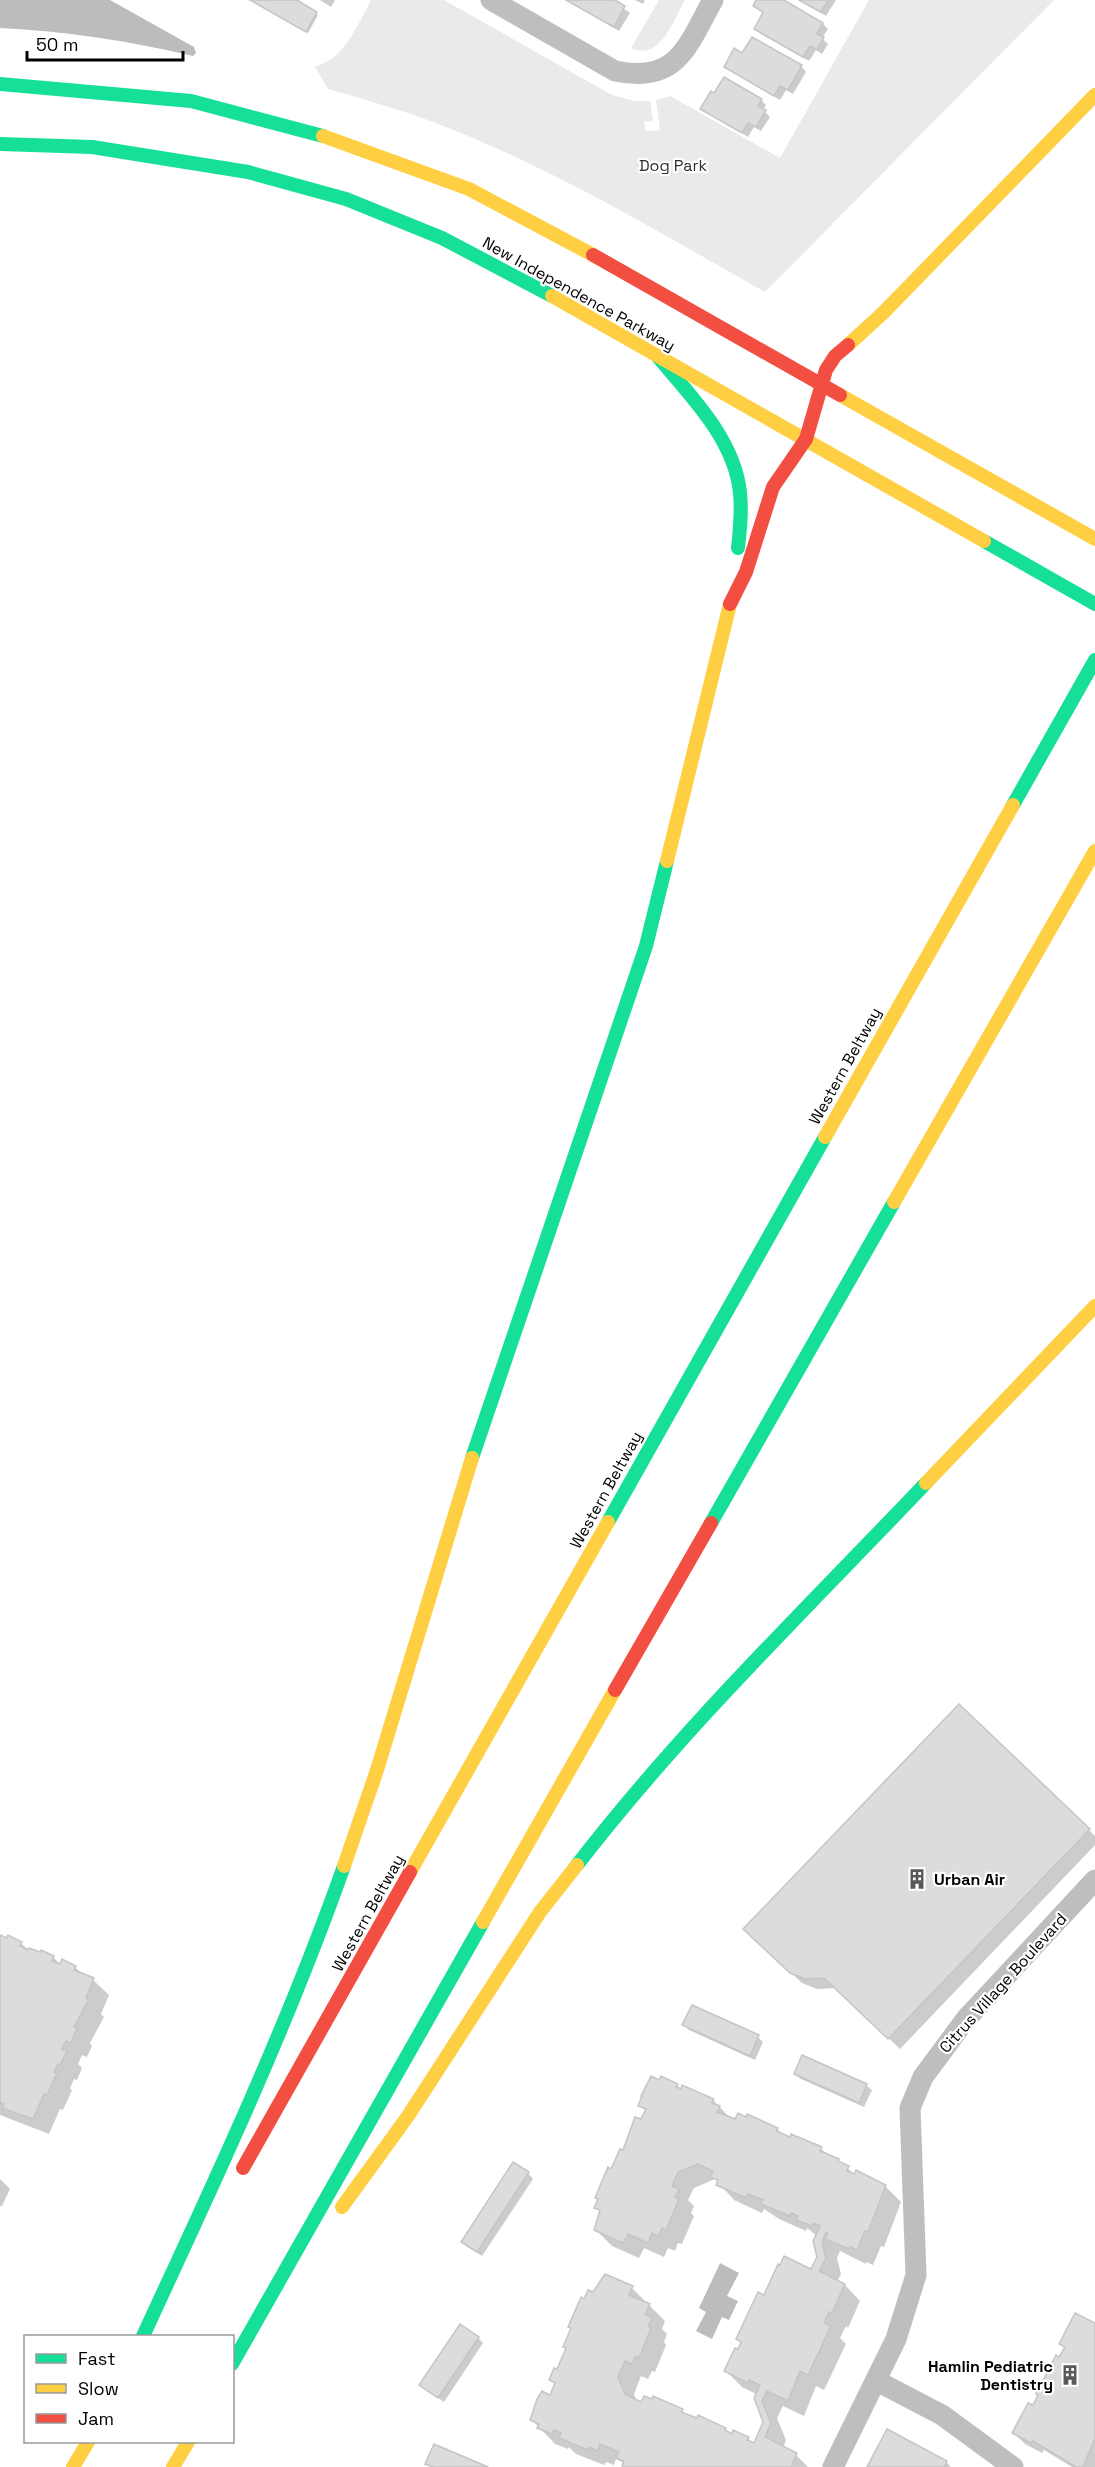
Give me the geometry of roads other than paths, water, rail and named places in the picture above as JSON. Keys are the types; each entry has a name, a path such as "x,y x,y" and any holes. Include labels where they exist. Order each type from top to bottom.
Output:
{"main road":[{"path":"0,84 191,100 340,140 469,189 562,238 1095,539"},
{"path":"729,605 746,572 772,487 806,439 826,370 835,356 882,313 1095,95"},
{"name":"New Independence Parkway","path":"0,144 92,147 248,172 346,199 451,243 530,283 1095,604"},
{"path":"144,2335 233,2145 316,1945 377,1770 478,1438 645,946 729,605 742,520 742,502 735,467 721,436 658,357"},
{"name":"Western Beltway","path":"236,2180 1095,660"},
{"path":"234,2361 1095,850"},
{"path":"332,2221 408,2116 540,1912 622,1806 716,1703 1095,1306"},
{"path":"149,2335 207,2232"},
{"path":"249,2336 318,2240"},
{"path":"73,2467 87,2443"},
{"path":"173,2467 187,2443"}],"street":[{"path":"490,0 615,71 634,75 656,72 673,64 686,49 713,0"},
{"name":"Citrus Village Boulevard","path":"833,2467 896,2339 916,2275 910,2108 923,2077 966,2019 1095,1880"},
{"path":"877,2381 942,2415 1013,2467"}],"place":[{"name":"Urban Air","path":"917,1879"},
{"name":"Hamlin Pediatric Dentistry","path":"1070,2375"}],"park label":[{"name":"Dog Park","path":"673,165"}]}
